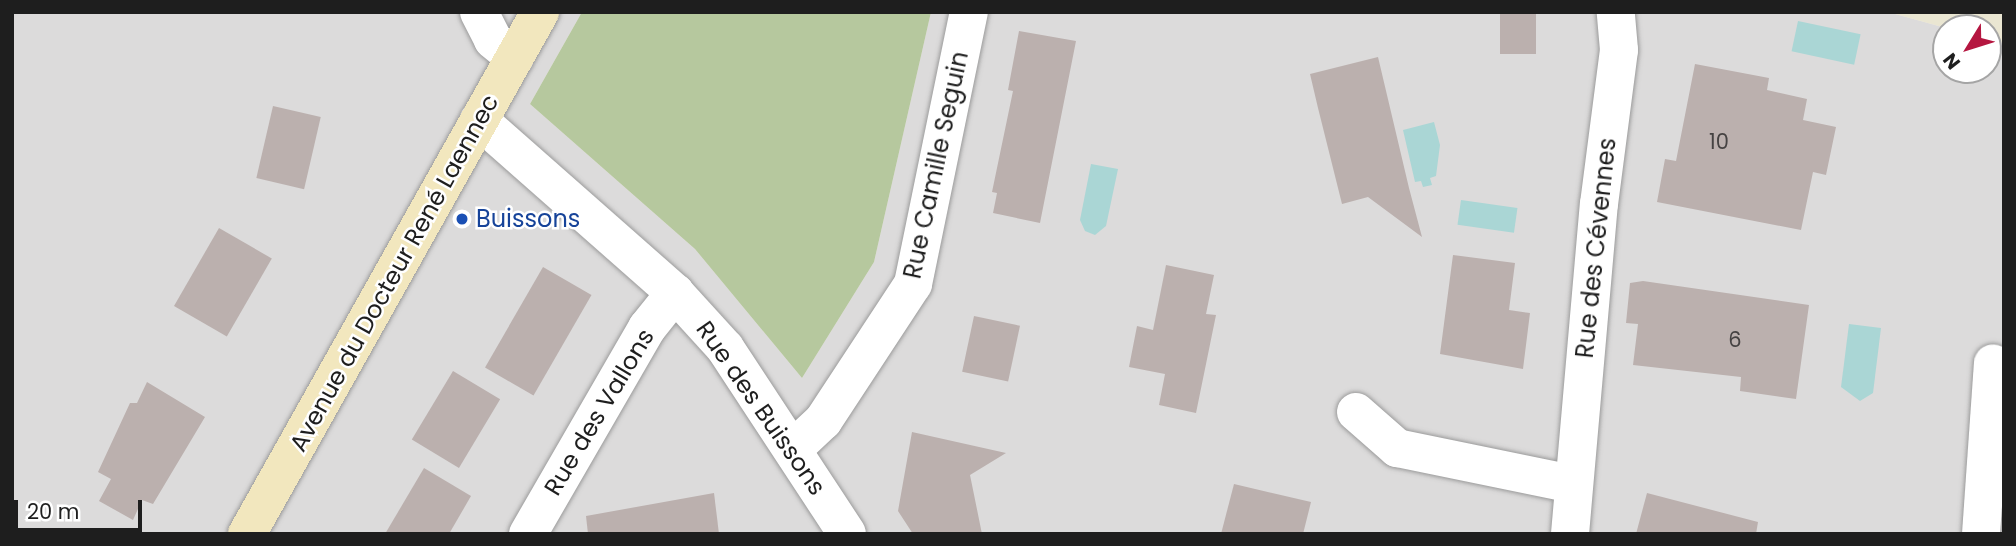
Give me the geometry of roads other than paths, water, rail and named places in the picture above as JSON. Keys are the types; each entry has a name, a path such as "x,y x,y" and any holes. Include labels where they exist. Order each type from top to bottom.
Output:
{"street":[{"path":"480,12 493,40 515,58"},
{"name":"Avenue du Docteur René Laennec","path":"247,534 540,12"},
{"name":"Rue Camille Seguin","path":"794,448 824,421 913,284 969,12"},
{"name":"Rue des Cévennes","path":"1570,534 1572,484 1619,50 1616,12"},
{"name":"Rue des Buissons","path":"480,120 675,292 725,348 794,448 848,534"},
{"name":"Rue des Vallons","path":"528,534 647,328 675,292"},
{"path":"1980,534 1993,363"},
{"path":"1356,412 1397,448 1572,484"}],"water":[{"path":"1798,21 1861,34 1854,65 1792,51"},
{"path":"1434,122 1440,145 1436,176 1430,178 1432,185 1423,187 1421,181 1415,182 1403,130"},
{"path":"1091,164 1118,169 1106,226 1095,235 1085,231 1080,220"},
{"path":"1461,200 1517,208 1514,233 1458,225"},
{"path":"1849,324 1881,328 1873,393 1860,401 1841,387"}],"place":[{"name":"Buissons","path":"462,219"}]}
